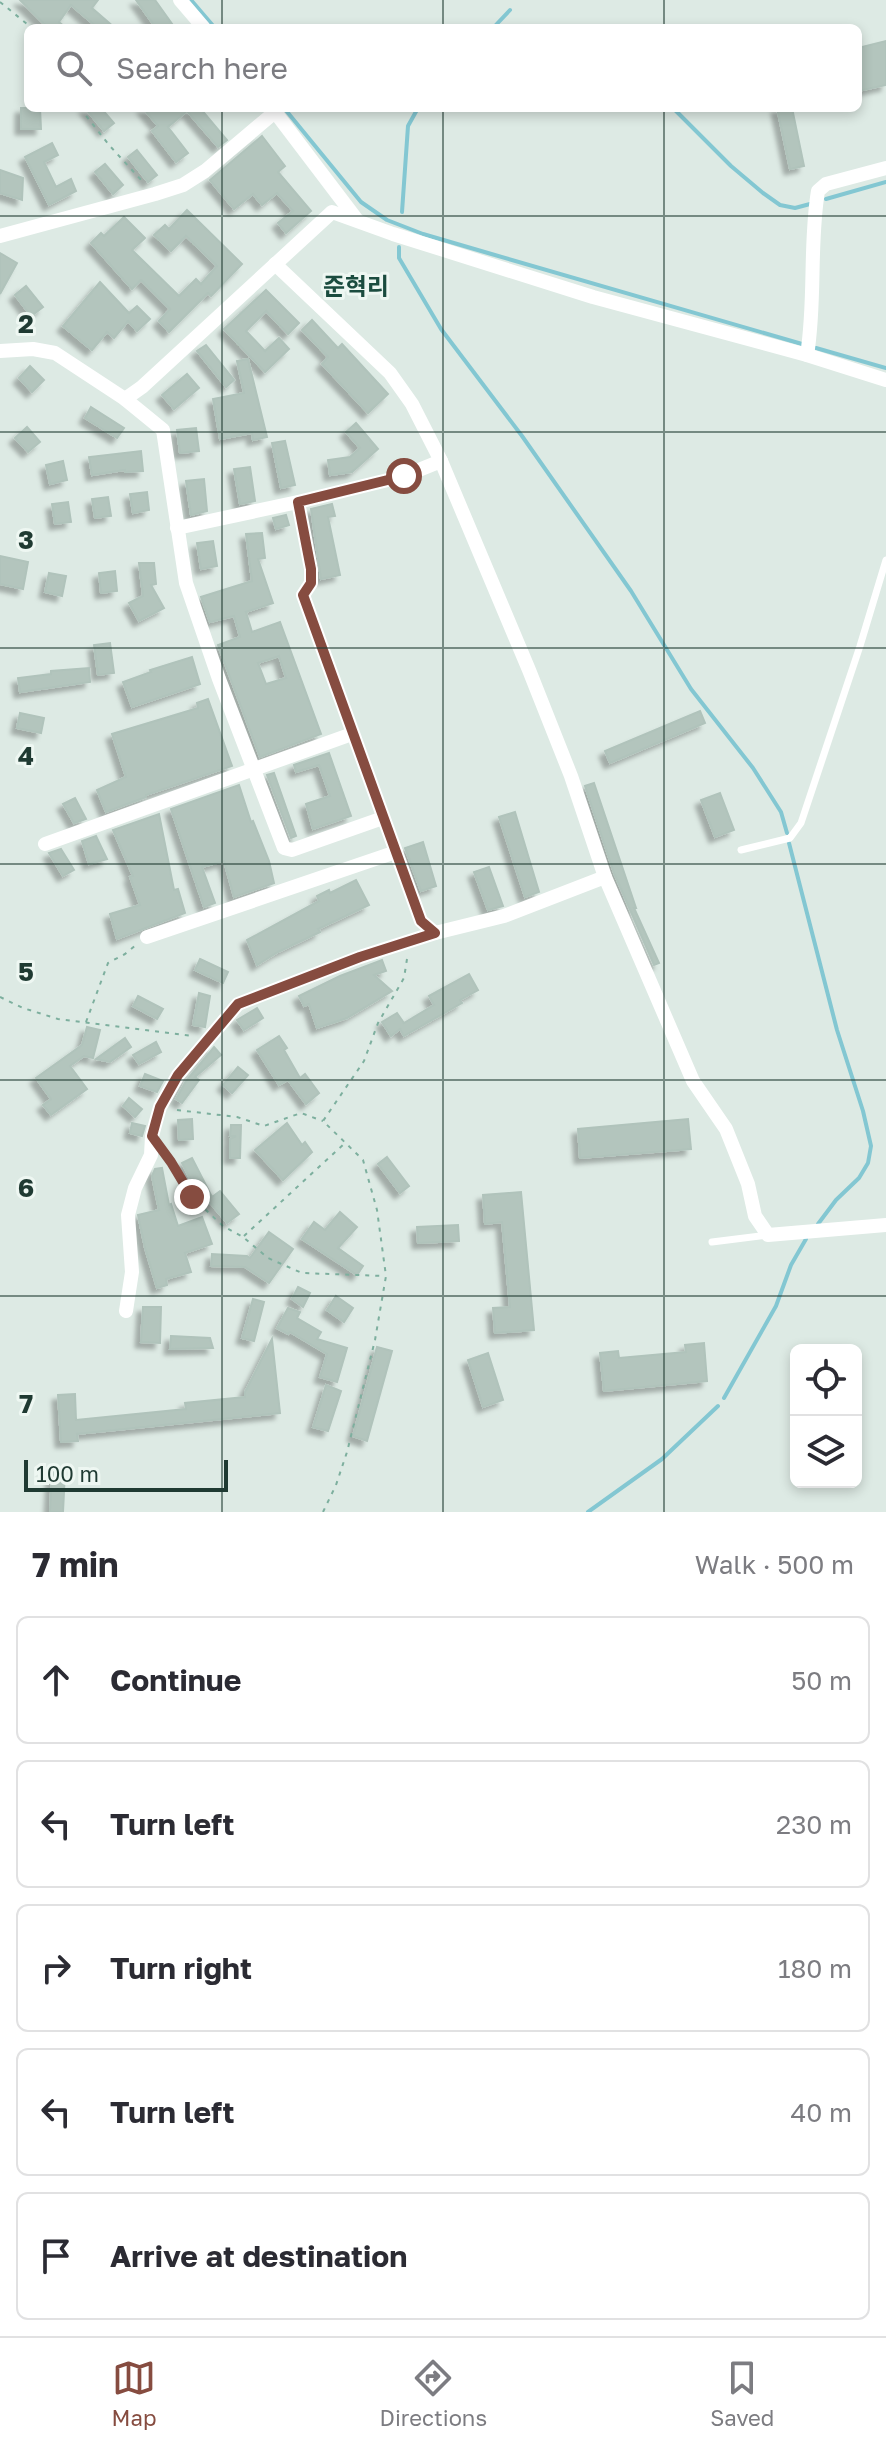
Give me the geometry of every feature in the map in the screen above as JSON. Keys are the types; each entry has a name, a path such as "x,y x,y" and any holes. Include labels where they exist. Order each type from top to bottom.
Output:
{"street":[{"path":"180,0 201,24"},
{"path":"0,236 183,185 205,171 272,112"},
{"path":"275,112 357,221"},
{"path":"807,355 812,326 818,191 826,184 886,168"},
{"path":"125,399 142,387 332,212 593,297 807,355 886,380"},
{"path":"275,264 390,373 412,404 441,461 566,763 605,877 693,1081 726,1129 748,1184 755,1216 768,1235 886,1225"},
{"path":"0,351 33,349 55,353 125,399 163,430 186,583 284,848 292,850 383,818"},
{"path":"177,528 404,476 441,461"},
{"path":"298,502 311,569 311,583 303,595 421,921 435,933"},
{"path":"45,844 352,734"},
{"path":"147,937 396,852"},
{"path":"126,1311 132,1272 128,1215 135,1188 151,1155 152,1136 160,1107 178,1075 238,1004 406,942 504,916 605,877"}],"lane":[{"path":"741,850 790,838 801,823 886,560"},
{"path":"712,1242 768,1235"}],"path":[{"path":"0,2 27,24"},
{"path":"83,112 155,194"},
{"path":"86,1022 108,963 147,937"},
{"path":"323,1121 364,1061 378,1023 404,978 406,942"},
{"path":"0,997 58,1019 160,1033 213,1035"},
{"path":"160,1107 237,1117 264,1126 301,1113 323,1121 363,1160 377,1210 386,1276 375,1340 347,1452 323,1512"},
{"path":"152,1136 192,1197 223,1226 243,1237 268,1258 302,1273 386,1276"},
{"path":"243,1237 345,1143"}],"building":[{"path":"20,0 98,0 92,8 110,24 93,24 71,5 59,22 61,24 44,24"},
{"path":"136,0 155,0 172,24 153,24"},
{"path":"886,41 886,85 862,90 862,47"},
{"path":"21,108 24,112 40,112 41,129 21,129"},
{"path":"88,112 104,112 114,123 104,131"},
{"path":"146,112 186,112 168,127 188,153 176,162 152,131 158,126"},
{"path":"188,112 203,112 227,140 218,147"},
{"path":"778,112 793,112 804,166 790,169"},
{"path":"262,136 285,166 278,172 311,211 286,233 278,223 293,211 277,193 262,205 253,194 234,209 210,180"},
{"path":"52,143 58,155 44,162 56,187 71,179 76,191 49,205 25,157"},
{"path":"137,150 157,175 148,182 128,157"},
{"path":"105,164 123,185 113,194 95,172"},
{"path":"0,170 23,178 22,200 0,193"},
{"path":"187,210 242,264 169,332 159,321 170,309 141,280 132,289 91,243 101,233 104,236 124,217 145,238 132,250 179,296 196,279 201,284 217,266 186,236 171,251 154,235 165,225 169,229"},
{"path":"0,253 17,263 0,294"},
{"path":"100,282 129,313 137,306 150,319 137,331 128,321 114,338 107,332 92,350 63,326"},
{"path":"26,286 43,307 31,316 15,295"},
{"path":"266,290 299,323 288,334 266,311 246,331 265,351 279,338 289,349 265,372 224,329"},
{"path":"312,320 338,348 342,344 388,394 368,413 322,364 328,357 302,330"},
{"path":"206,345 234,380 226,387 197,351"},
{"path":"248,359 267,437 253,440 252,433 220,439 213,399 244,393 237,361"},
{"path":"30,366 44,380 32,392 19,378"},
{"path":"187,374 199,388 174,409 162,395"},
{"path":"91,407 124,428 117,438 85,418"},
{"path":"356,423 378,449 352,472 330,475 328,460 350,457 360,448 346,432"},
{"path":"27,427 40,442 28,452 15,438"},
{"path":"196,428 199,451 180,453 177,430"},
{"path":"285,441 295,485 281,488 272,443"},
{"path":"141,451 143,471 125,470 92,475 89,457"},
{"path":"63,461 67,480 50,484 46,465"},
{"path":"250,467 255,501 240,504 234,469"},
{"path":"204,479 207,511 191,515 186,481"},
{"path":"147,492 149,510 133,513 130,494"},
{"path":"108,497 111,516 95,518 92,499"},
{"path":"68,502 71,522 55,524 52,504"},
{"path":"332,504 335,516 328,517 340,575 321,579 311,509"},
{"path":"286,515 289,525 276,529 273,518"},
{"path":"262,533 265,558 258,559 273,603 246,612 252,632 280,622 321,734 260,757 218,645 240,637 234,616 210,622 201,597 252,581 246,534","holes":["279,656 286,678 266,684 258,663"]},
{"path":"213,541 217,566 201,569 197,543"},
{"path":"0,556 28,562 23,589 0,584"},
{"path":"139,563 154,563 156,584 151,585 164,608 139,621 129,603 143,596"},
{"path":"115,571 117,591 101,593 99,573"},
{"path":"49,573 66,576 62,596 45,592"},
{"path":"110,643 114,673 98,675 94,645"},
{"path":"192,657 200,684 132,707 123,682"},
{"path":"89,668 90,682 20,692 18,678"},
{"path":"208,699 232,766 106,812 97,790 126,777 112,734 198,708 197,703"},
{"path":"700,711 705,723 610,763 605,751"},
{"path":"20,713 44,718 41,733 17,728"},
{"path":"329,753 351,816 313,829 306,804 330,796 319,765 296,772 294,765"},
{"path":"274,773 296,836 291,838 267,775"},
{"path":"594,783 634,908 659,963 654,965 614,873 585,786"},
{"path":"239,785 251,822 269,861 274,883 234,897 224,861 202,867 215,903 204,907 171,809"},
{"path":"720,793 734,830 715,837 701,800"},
{"path":"75,798 86,819 74,823 63,804"},
{"path":"515,812 539,892 525,897 499,817"},
{"path":"159,814 174,890 178,889 185,913 117,939 110,914 140,905 130,877 133,876 113,830"},
{"path":"96,836 107,859 89,864 82,841"},
{"path":"423,842 436,886 421,891 405,848"},
{"path":"61,849 74,870 63,876 49,853"},
{"path":"489,867 503,906 488,910 474,872"},
{"path":"356,880 369,905 318,929 320,932 257,965 247,940 319,901 317,896"},
{"path":"200,959 228,972 223,983 195,970"},
{"path":"382,960 386,971 374,975 392,991 347,1018 317,1028 309,1004 304,1006 299,996"},
{"path":"469,974 478,990 460,1000 462,1003 404,1036 400,1029 391,1036 382,1022 397,1013 404,1023 434,1005 429,996"},
{"path":"199,993 210,996 205,1027 193,1025"},
{"path":"138,996 163,1009 157,1019 133,1006"},
{"path":"257,1008 263,1018 244,1030 237,1020"},
{"path":"87,1027 100,1030 93,1058 84,1056 70,1066 87,1089 51,1115 43,1105 51,1099 36,1078 82,1045"},
{"path":"279,1036 300,1078 305,1074 319,1093 306,1104 288,1080 279,1085 257,1050"},
{"path":"125,1038 131,1047 110,1062 96,1059"},
{"path":"156,1042 161,1052 139,1064 133,1055"},
{"path":"214,1047 221,1055 195,1077 199,1080 182,1103 176,1099 186,1081"},
{"path":"238,1067 248,1075 232,1093 223,1085"},
{"path":"145,1074 163,1081 157,1092 140,1086"},
{"path":"129,1098 142,1109 135,1117 123,1106"},
{"path":"192,1119 193,1139 179,1140 178,1120"},
{"path":"688,1119 691,1149 580,1158 578,1129"},
{"path":"132,1123 145,1126 142,1136 130,1133"},
{"path":"287,1123 302,1145 305,1142 312,1152 283,1180 255,1150"},
{"path":"231,1125 241,1125 240,1158 230,1158 230,1139 236,1136 230,1136"},
{"path":"387,1157 409,1186 400,1193 378,1164"},
{"path":"192,1158 212,1197 220,1191 239,1214 227,1223 190,1179 182,1163"},
{"path":"162,1168 169,1205 178,1226 202,1217 212,1244 185,1253 191,1272 166,1279 167,1285 157,1288 138,1215 159,1210 152,1176 155,1169"},
{"path":"521,1192 534,1330 495,1333 493,1308 510,1307 502,1222 485,1224 483,1195"},
{"path":"340,1212 357,1227 338,1248 363,1266 357,1275 302,1239 314,1222 325,1230"},
{"path":"458,1225 459,1241 418,1243 417,1227"},
{"path":"269,1232 293,1249 269,1283 245,1267 211,1266 212,1254 250,1258"},
{"path":"298,1287 310,1293 303,1307 292,1299"},
{"path":"336,1296 353,1308 344,1322 327,1310"},
{"path":"253,1299 264,1302 254,1341 242,1338"},
{"path":"143,1307 161,1307 160,1343 141,1342"},
{"path":"288,1308 300,1312 297,1318 321,1332 317,1339 347,1348 337,1382 320,1377 327,1354 290,1332 288,1334 277,1328"},
{"path":"171,1336 210,1338 213,1348 170,1349"},
{"path":"272,1339 280,1413 77,1434 78,1441 61,1442 58,1395 75,1394 76,1420 186,1409 185,1403 245,1397"},
{"path":"704,1343 707,1381 604,1391 600,1353 618,1351 619,1358 686,1352 685,1345"},
{"path":"377,1347 392,1351 367,1441 353,1436"},
{"path":"488,1353 503,1400 483,1407 468,1360"},
{"path":"326,1385 341,1391 328,1431 313,1427"},
{"path":"52,1472 65,1472 63,1512 50,1512"}],"waterway":[{"path":"191,0 212,24"},
{"path":"497,24 510,10"},
{"path":"287,112 361,202 387,220 423,234 802,344"},
{"path":"402,212 408,126 416,112"},
{"path":"677,112 731,166 780,205 795,208 810,204"},
{"path":"826,199 886,182"},
{"path":"399,247 399,258 441,329 522,436 631,591 691,689 753,768 781,812 787,833"},
{"path":"816,348 886,368"},
{"path":"789,843 837,1030 871,1146 868,1163 859,1178 836,1200 818,1224"},
{"path":"724,1398 776,1306 791,1265 806,1239"},
{"path":"588,1512 662,1459 718,1406"}],"district":[{"name":"준혁리","path":"356,287"}],"route":[{"path":"192,1197 152,1136 160,1107 178,1075 238,1004 360,957 435,933 421,921 303,595 311,583 311,569 298,502 404,476"}]}
